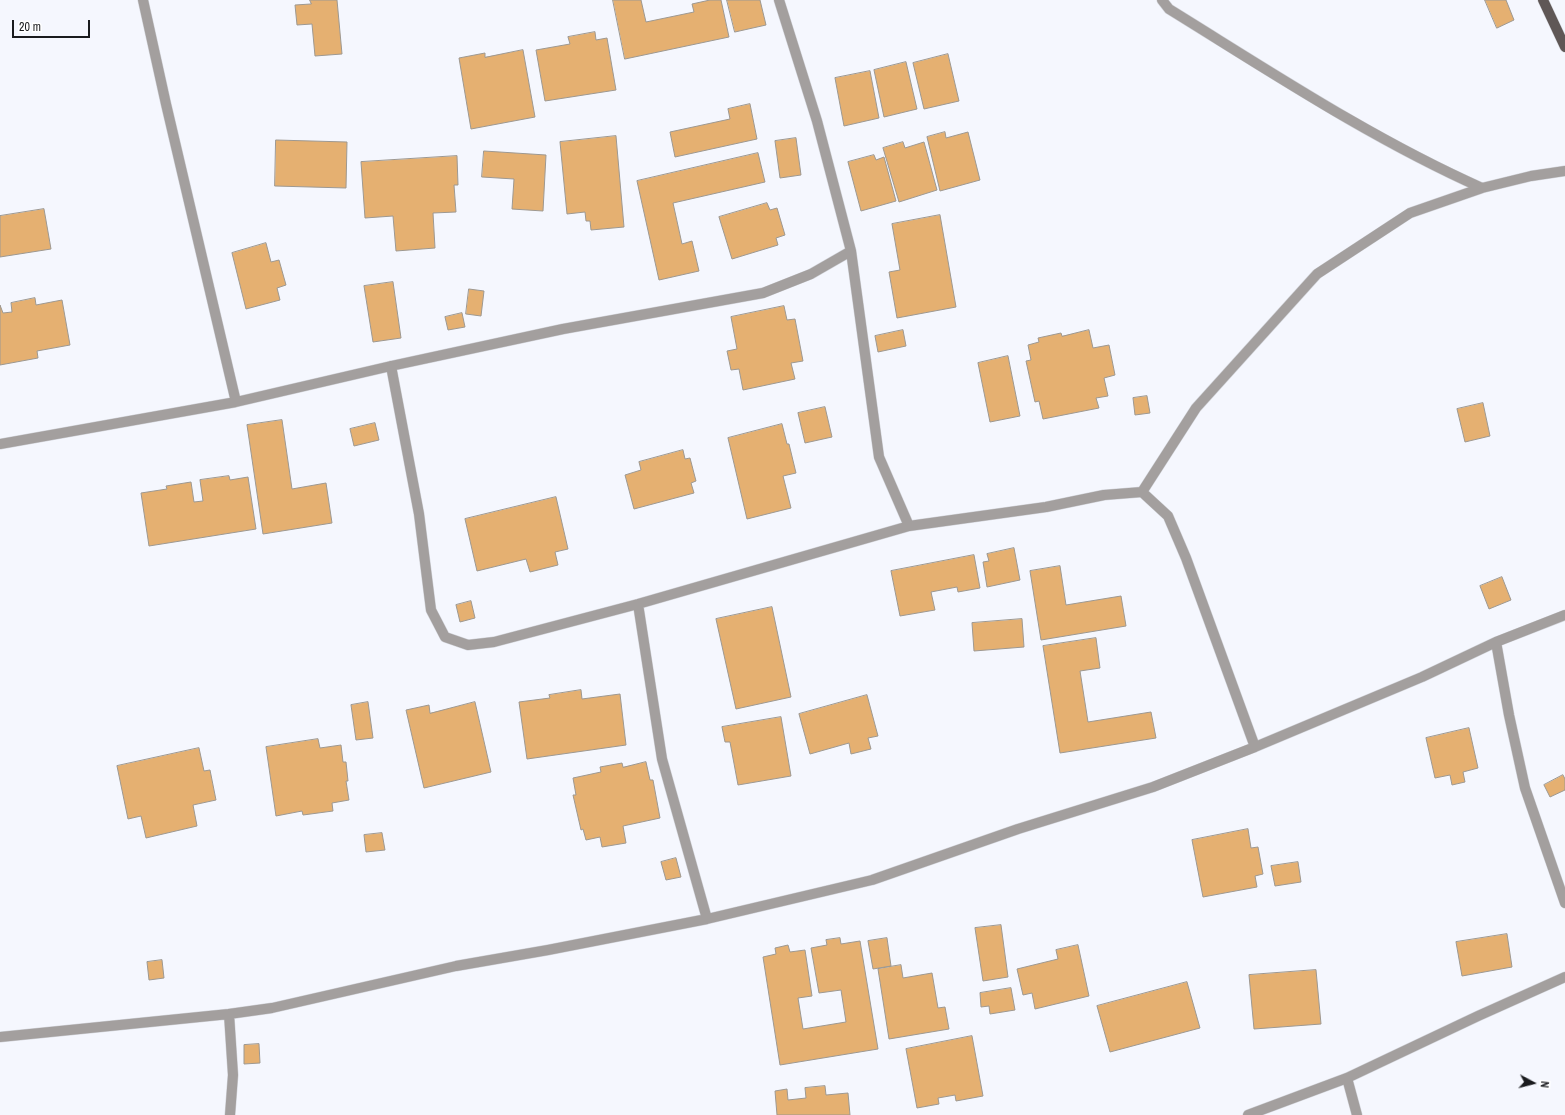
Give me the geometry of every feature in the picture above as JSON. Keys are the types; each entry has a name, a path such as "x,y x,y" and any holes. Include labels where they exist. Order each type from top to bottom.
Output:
{"main road":[{"path":"1543,0 1565,47"}],"street":[{"path":"144,0 168,112 236,402"},
{"path":"779,0 817,121 851,251 880,457 908,526"},
{"path":"1162,0 1169,9 1287,82 1441,170 1482,188"},
{"path":"1142,492 1196,408 1317,274 1410,213 1482,188 1531,176 1565,171"},
{"path":"0,444 236,402 391,366 563,329 763,293 810,274 851,251"},
{"path":"391,366 419,514 431,610 445,637 468,645 494,642 638,604 908,526 1046,507 1104,495 1142,492 1168,516 1186,558 1255,747"},
{"path":"638,604 662,759 707,919"},
{"path":"0,1037 229,1014 272,1008 456,966 548,950 707,919 872,880 1018,829 1153,787 1255,747 1422,677 1496,642 1565,615"},
{"path":"1496,642 1509,715 1525,788 1565,904"},
{"path":"1248,1115 1347,1078 1565,977"},
{"path":"229,1014 233,1075 230,1115"},
{"path":"1347,1078 1357,1115"}],"building":[{"path":"310,0 337,0 342,54 315,56 312,24 297,25 295,5 311,4"},
{"path":"613,0 641,0 646,22 694,12 692,4 710,0 721,0 729,37 625,59"},
{"path":"727,0 760,0 766,25 735,32"},
{"path":"1485,0 1506,0 1514,20 1497,28"},
{"path":"595,32 596,40 607,38 616,90 545,101 536,50 570,44 568,37"},
{"path":"523,50 535,117 471,129 459,58 485,53 485,57"},
{"path":"948,54 959,101 924,109 913,63"},
{"path":"906,62 917,109 884,117 874,70"},
{"path":"870,71 879,118 844,126 835,78"},
{"path":"750,104 757,139 675,157 670,132 730,119 728,109"},
{"path":"945,132 946,138 968,132 980,180 940,191 927,137"},
{"path":"616,136 624,227 591,230 590,221 586,221 585,212 567,214 560,142"},
{"path":"796,138 801,175 780,178 775,141"},
{"path":"276,140 347,142 346,188 275,186"},
{"path":"903,142 905,148 924,142 937,190 899,202 883,148"},
{"path":"484,151 546,155 543,211 512,209 514,179 482,177"},
{"path":"758,153 765,182 673,203 682,244 692,241 699,271 659,280 637,181"},
{"path":"874,155 876,160 884,157 896,201 861,211 848,162"},
{"path":"457,156 458,185 454,185 456,212 433,213 435,248 396,251 393,216 365,218 361,162"},
{"path":"767,203 770,210 777,208 785,235 776,238 778,245 732,259 719,217"},
{"path":"44,209 51,249 0,257 0,216"},
{"path":"940,215 956,307 897,318 889,272 900,270 892,224"},
{"path":"266,243 271,262 279,260 286,285 277,288 280,300 246,309 232,253"},
{"path":"393,282 401,338 373,342 364,286"},
{"path":"469,289 484,291 481,316 466,314"},
{"path":"35,298 36,305 62,300 70,345 37,351 38,358 0,365 0,305 3,313 12,312 11,303"},
{"path":"784,306 787,320 795,319 803,361 791,363 795,379 743,390 739,369 731,370 727,351 737,349 731,317"},
{"path":"462,313 465,327 448,330 445,317"},
{"path":"903,330 906,346 878,352 875,336"},
{"path":"1089,330 1093,348 1109,345 1115,375 1104,378 1108,396 1096,398 1099,408 1043,419 1039,401 1035,402 1026,361 1031,360 1028,345 1039,342 1038,338 1061,333 1062,336"},
{"path":"1008,356 1020,416 990,422 978,363"},
{"path":"1147,396 1150,413 1135,415 1133,398"},
{"path":"1483,403 1490,436 1465,442 1457,409"},
{"path":"825,407 832,437 805,443 798,413"},
{"path":"282,420 292,489 326,483 332,523 263,534 247,425"},
{"path":"375,423 379,440 354,446 350,429"},
{"path":"782,424 787,444 789,444 796,473 783,476 791,508 747,519 728,438"},
{"path":"683,450 685,459 690,458 696,481 691,483 694,493 634,509 625,475 641,470 639,462"},
{"path":"229,476 230,480 248,477 256,529 149,546 141,493 167,489 166,486 191,482 194,502 203,501 200,480"},
{"path":"556,497 568,549 555,552 558,565 530,572 526,559 477,571 465,519"},
{"path":"1014,548 1020,580 987,587 983,562 989,561 987,554"},
{"path":"974,555 980,588 958,592 957,587 931,592 935,610 900,616 891,571"},
{"path":"1060,566 1066,605 1121,596 1126,626 1041,640 1030,571"},
{"path":"1502,577 1511,600 1489,609 1480,586"},
{"path":"471,601 475,618 460,622 456,605"},
{"path":"772,607 791,697 736,709 716,619"},
{"path":"1022,619 1024,647 974,651 972,623"},
{"path":"1096,638 1100,668 1080,671 1088,722 1151,712 1156,738 1060,753 1043,646"},
{"path":"581,690 582,699 620,694 626,745 527,759 519,702 550,698 549,695"},
{"path":"867,695 878,736 868,738 871,749 851,754 849,743 810,754 799,714"},
{"path":"368,702 373,738 356,740 351,705"},
{"path":"475,702 491,772 424,788 406,710 429,705 430,713"},
{"path":"781,717 791,776 738,785 730,742 725,742 722,727"},
{"path":"1469,728 1478,768 1463,772 1465,782 1452,785 1450,775 1435,778 1426,738"},
{"path":"318,739 320,748 341,745 343,762 346,762 348,781 346,781 349,800 332,803 333,811 303,815 302,811 276,816 266,747"},
{"path":"199,748 204,771 210,770 216,800 193,805 197,826 146,838 141,816 128,819 117,766"},
{"path":"646,762 650,780 653,780 660,818 623,826 626,843 602,847 600,837 586,840 583,829 581,830 573,795 576,795 573,778 601,772 600,767 622,763 623,767"},
{"path":"1563,775 1565,779 1565,790 1550,797 1544,785"},
{"path":"1248,829 1251,848 1258,847 1263,874 1255,876 1257,887 1203,897 1192,840"},
{"path":"382,833 385,850 366,852 364,835"},
{"path":"676,858 681,877 666,880 661,862"},
{"path":"1298,862 1301,882 1275,886 1271,866"},
{"path":"1001,925 1008,977 983,981 975,928"},
{"path":"1507,934 1512,967 1462,976 1456,942"},
{"path":"840,938 841,944 860,941 878,1049 780,1065 763,957 776,954 775,948 788,945 790,952 805,950 812,996 798,998 803,1029 846,1022 841,990 819,993 811,948 827,945 826,940"},
{"path":"887,938 891,966 873,969 868,941"},
{"path":"1078,945 1089,996 1035,1009 1032,993 1023,995 1017,969 1058,959 1056,950"},
{"path":"162,960 164,978 149,980 147,962"},
{"path":"901,965 903,978 932,973 938,1008 945,1007 949,1029 889,1039 878,969"},
{"path":"1316,970 1321,1024 1254,1029 1249,975"},
{"path":"1187,982 1200,1028 1110,1052 1097,1006"},
{"path":"1011,988 1015,1010 990,1014 989,1006 981,1007 980,993"},
{"path":"972,1036 983,1096 956,1101 955,1095 938,1098 939,1104 917,1108 906,1049"},
{"path":"259,1044 260,1063 244,1064 244,1045"},
{"path":"825,1086 826,1095 848,1093 850,1115 777,1115 775,1091 787,1089 788,1100 806,1098 805,1088"}]}
